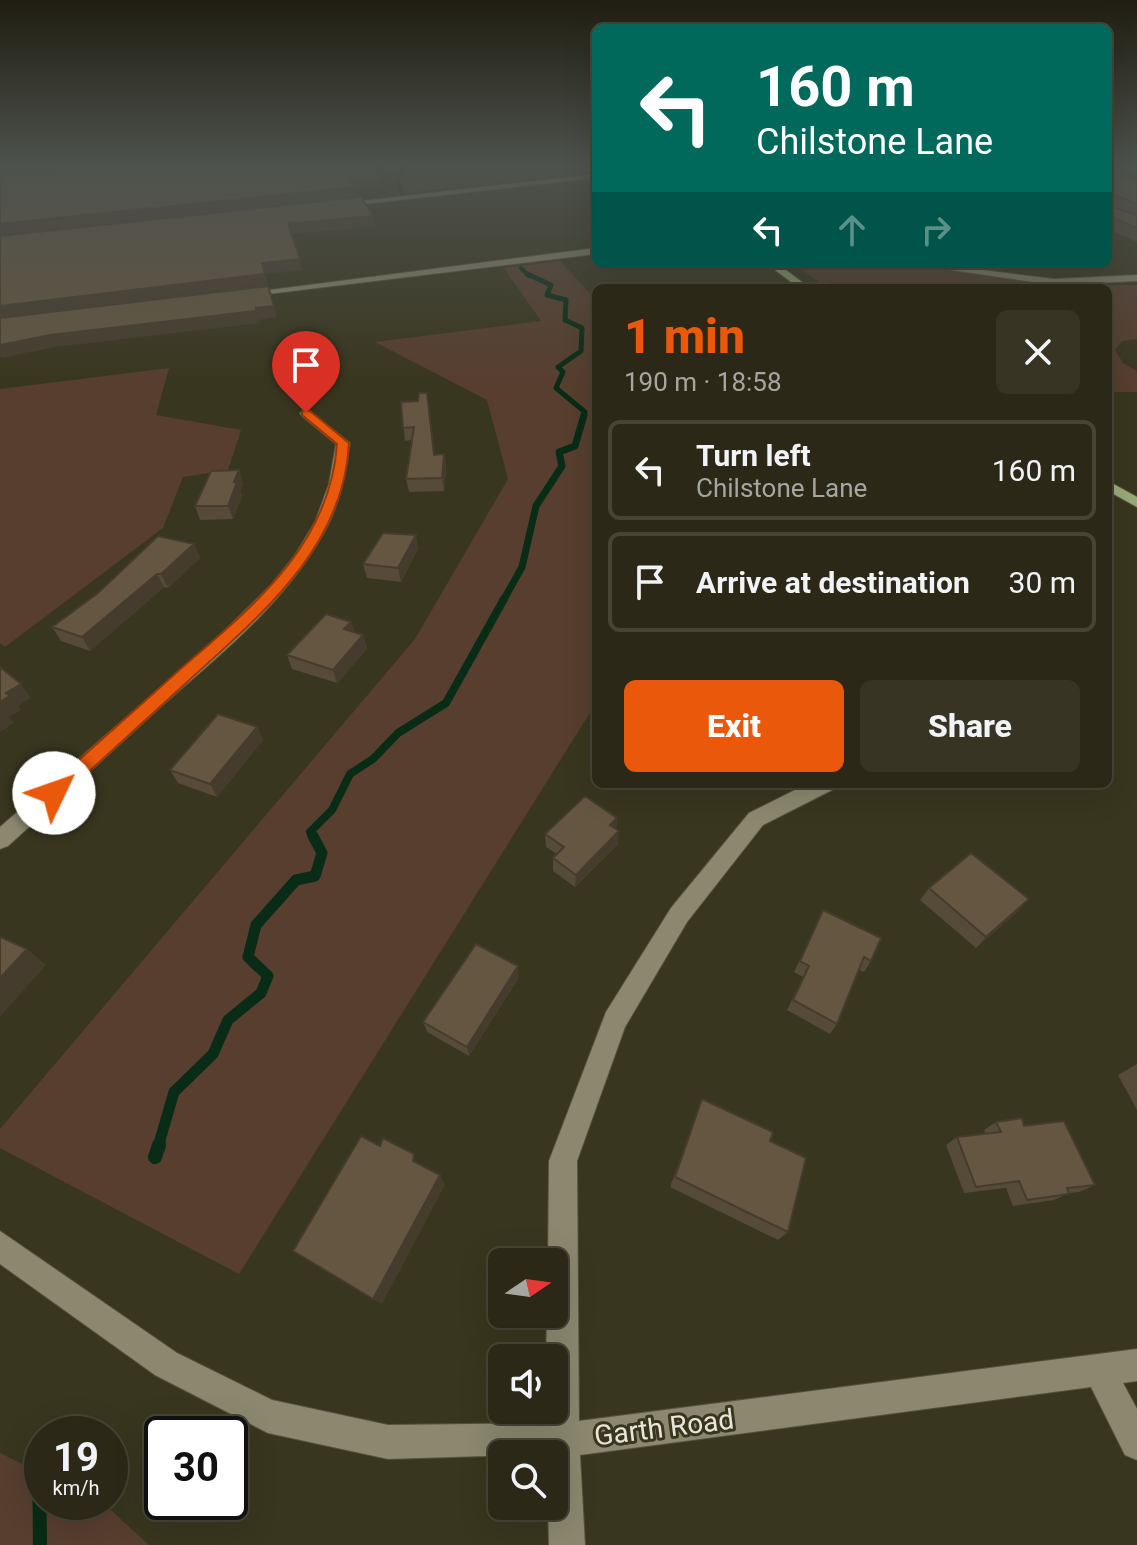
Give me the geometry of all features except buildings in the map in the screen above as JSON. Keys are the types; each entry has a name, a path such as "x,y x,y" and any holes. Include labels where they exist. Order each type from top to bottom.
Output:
{"main road":[{"path":"778,268 800,284"},
{"path":"1112,487 1137,503"}],"street":[{"path":"238,295 592,251"},
{"path":"948,268 1103,284 1137,278"},
{"path":"0,840 275,594 318,530 341,477 343,443 306,413"},
{"path":"562,1440 563,1161 615,1021 679,915 756,819 817,788"},
{"name":"Garth Road","path":"0,1246 166,1364 268,1416 388,1442 488,1441"},
{"name":"Garth Road","path":"562,1440 1137,1365"},
{"path":"1099,1370 1137,1443"},
{"path":"566,1520 567,1545"}],"shaded area":[{"path":"560,261 592,296 592,709 239,1274 0,1148 0,1129 415,639 508,479 487,400 375,342 541,321 504,268"},
{"path":"799,268 935,268 1054,284 836,284 831,281 821,283"},
{"path":"1112,285 1137,285 1137,339 1122,341 1115,350 1123,363 1137,371 1137,392 1112,392"},
{"path":"169,368 156,415 241,430 228,470 183,477 163,528 5,647 0,643 0,389"},
{"path":"0,1453 24,1465 24,1520 122,1520 149,1545 0,1545"}],"waterway":[{"path":"521,268 527,274"},
{"path":"527,274 551,285 547,295 566,300 565,320 582,328 581,351 558,367 563,372 556,388 585,412 583,417"},
{"path":"503,601 522,567 536,506 562,466 559,452 575,446 584,415"},
{"path":"314,838 310,832 332,810 350,774 373,759 398,733 446,703 504,599"},
{"path":"158,1147 174,1092 213,1054 228,1020 261,993 268,976 248,957 256,925 296,880 315,876 322,853 313,836"},
{"path":"155,1157 159,1145"},
{"path":"40,1520 40,1545"}],"route":[{"path":"54,793 275,594 318,530 341,477 343,443 306,413"}]}
